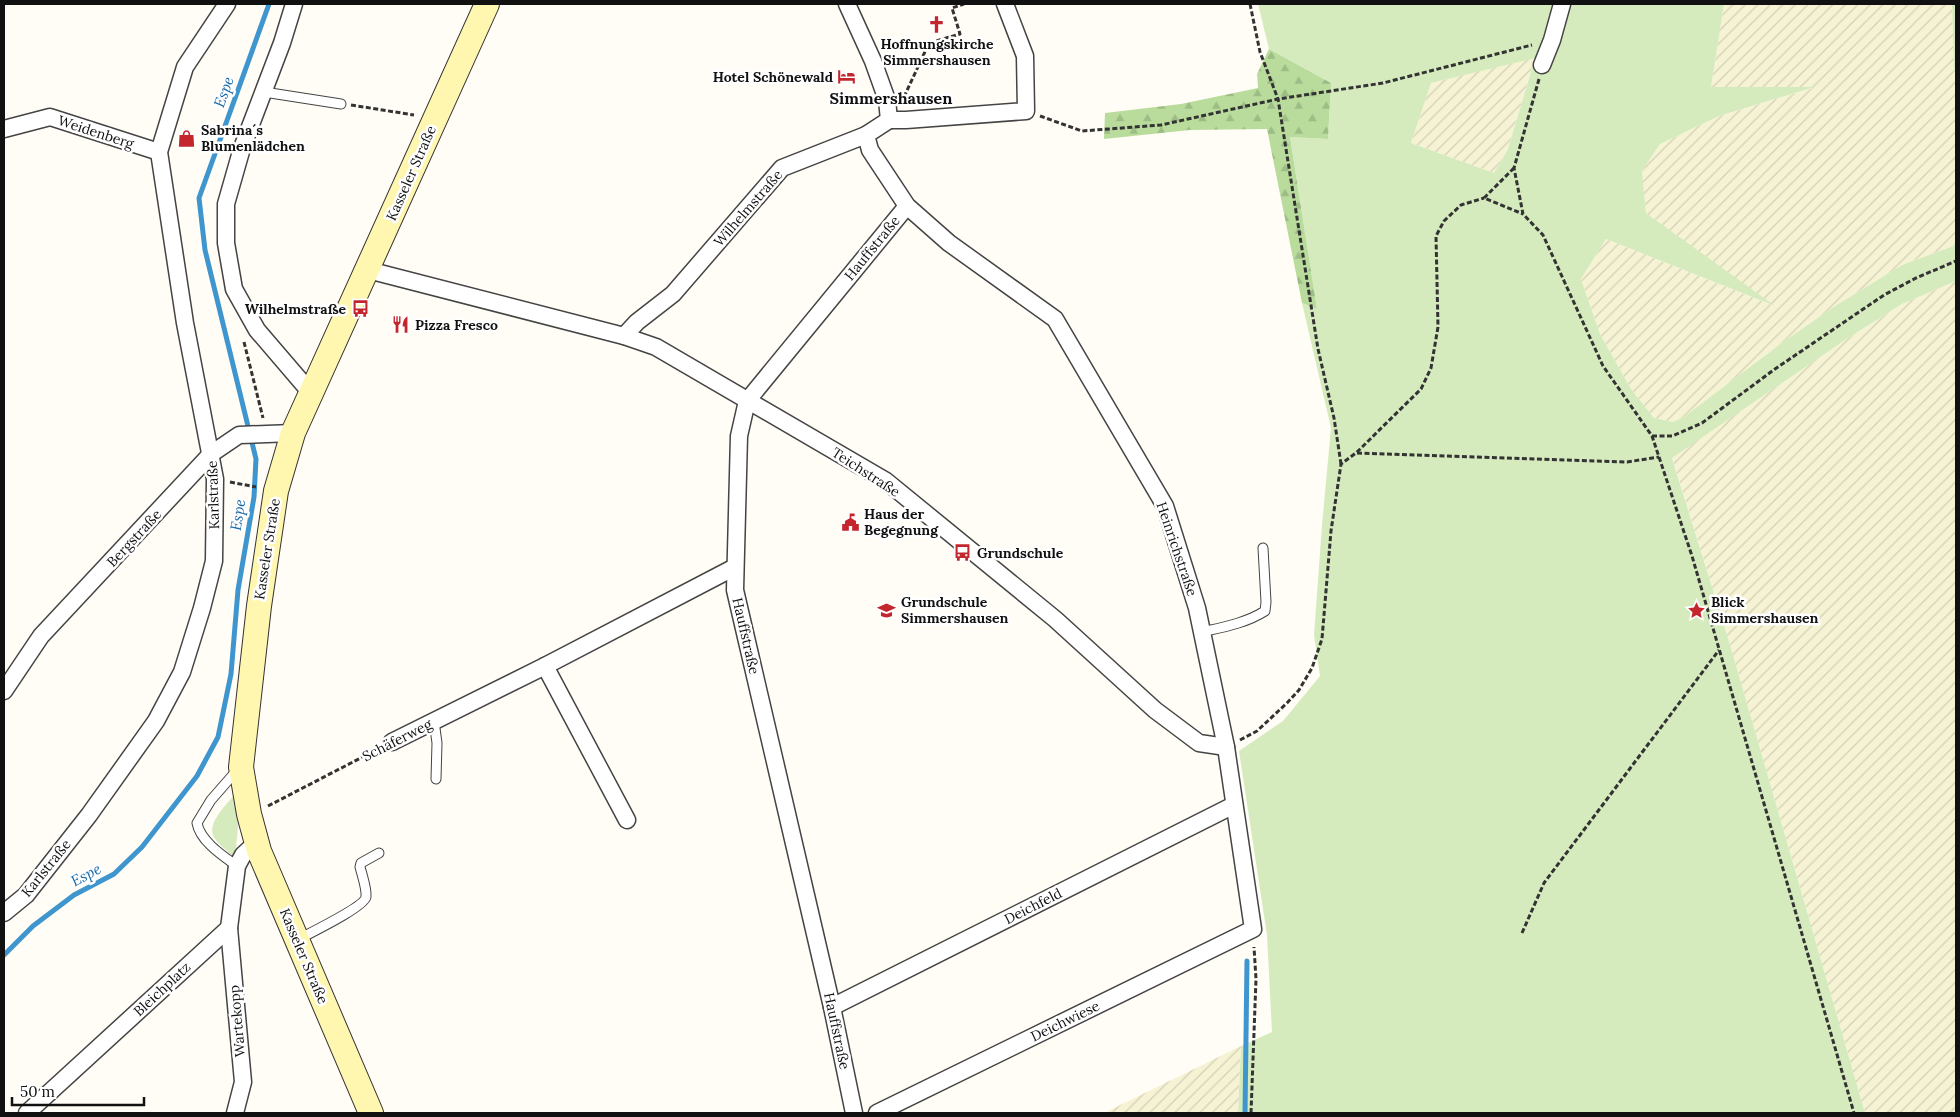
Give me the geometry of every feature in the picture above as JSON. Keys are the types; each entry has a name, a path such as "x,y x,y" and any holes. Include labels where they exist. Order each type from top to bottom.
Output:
{"street":[{"name":"Karlstraße","path":"4,913 26,895 89,815 156,721 182,672 214,561 216,496 211,454 185,323 159,152 185,67 227,4"},
{"path":"294,4 264,92 242,148 226,204 226,243 234,289 257,330 312,393"},
{"name":"Kasseler Straße","path":"371,1113 256,843 241,766 259,606 276,491 293,433 487,4"},
{"path":"847,4 873,61 894,120 1026,111 1025,56 1005,4"},
{"path":"1552,40 1562,4"},
{"path":"1542,65 1552,40 1571,4"},
{"name":"Weidenberg","path":"4,129 50,117 159,152"},
{"name":"Wilhelmstraße","path":"624,336 637,322 673,294 782,168 866,134 894,120"},
{"name":"Heinrichstraße","path":"866,134 870,150 907,206 949,243 1055,320 1165,506 1197,608 1226,747 1252,928"},
{"name":"Hauffstraße","path":"854,1113 832,1007 735,590 739,436 747,401 907,206"},
{"path":"368,270 624,336"},
{"name":"Teichstraße","path":"624,336 656,347 886,481 1055,619 1154,710 1199,744 1226,747"},
{"name":"Bergstraße","path":"4,691 41,636 211,454 239,435 293,433"},
{"name":"Schäferweg","path":"392,742 545,666 735,567"},
{"path":"545,666 627,820"},
{"name":"Deichfeld","path":"832,1007 1234,805"},
{"path":"229,928 237,866 243,855 256,843"},
{"name":"Bleichplatz","path":"26,1113 229,928"},
{"name":"Wartekopp","path":"229,928 243,1082 235,1113"},
{"name":"Deichwiese","path":"877,1113 1252,928"}],"lane":[{"path":"264,92 341,104"},
{"path":"1202,632 1241,623 1265,611 1263,548"},
{"path":"434,721 436,778"},
{"path":"237,866 206,840 199,831 197,823 211,800 241,766"},
{"path":"297,940 364,902 366,896 360,867 361,863 379,853"}],"path":[{"path":"894,120 929,43 960,34 952,8 964,4"},
{"path":"1226,747 1257,731 1273,717 1300,690 1312,668 1322,639 1331,531 1341,464 1334,418 1318,349 1278,99 1260,52 1250,4"},
{"path":"1026,111 1082,130 1161,125 1278,99 1383,82 1552,40"},
{"path":"1523,214 1514,168 1542,65"},
{"path":"341,104 436,118"},
{"path":"1341,464 1356,453 1421,389 1431,368 1438,327 1436,236 1444,221 1461,206 1484,198 1514,168"},
{"path":"1484,198 1523,214 1543,235 1603,366 1652,436 1692,556 1854,1113"},
{"path":"1652,436 1672,436 1702,423 1775,369 1884,295 1916,278 1956,261"},
{"path":"243,335 264,434"},
{"path":"1356,453 1627,462 1659,457"},
{"path":"233,482 257,487"},
{"path":"1522,934 1544,883 1719,650"},
{"name":"Schäferweg","path":"249,814 392,742"},
{"path":"1251,1113 1256,980 1252,928"}],"shaded area":[{"path":"1724,4 1952,4 1956,77 1956,245 1902,265 1835,306 1783,342 1685,416 1673,422 1654,418 1631,389 1600,334 1581,279 1606,239 1772,305 1646,213 1642,171 1660,144 1719,116 1813,88 1711,87"},
{"path":"1535,57 1508,149 1494,173 1411,143 1431,83"},
{"path":"1956,281 1956,1113 1865,1113 1731,648 1672,457 1845,340 1902,304"},
{"path":"1241,1046 1238,1113 1104,1113"}],"green space":[{"path":"1258,4 1724,4 1711,87 1815,87 1719,116 1660,144 1642,171 1646,213 1775,306 1606,239 1581,279 1600,334 1631,389 1654,418 1673,422 1685,416 1783,342 1835,306 1902,265 1956,245 1956,281 1902,304 1845,340 1672,458 1731,648 1865,1113 1238,1113 1241,1046 1272,1032 1267,935 1239,751 1283,721 1320,676 1314,635 1331,428 1302,303 1317,309 1290,137 1328,139 1331,83 1269,49","holes":["1535,58 1508,149 1494,173 1411,143 1431,83"]},
{"path":"1952,4 1956,4 1956,77 1954,68"},
{"path":"1269,49 1331,83 1328,139 1290,137 1317,309 1302,303 1267,129 1190,130 1104,139 1105,113 1181,104 1258,88 1257,74"},
{"path":"237,792 238,827 235,858 217,841 212,830 216,818"}],"waterway":[{"name":"Espe","path":"4,955 33,926 74,895 114,874 142,847 197,776 218,737 231,674 238,590 254,497 256,459 205,250 199,198 269,4"},
{"path":"1245,1113 1247,961"}],"place":[{"name":"Hoffnungskirche Simmershausen","path":"937,24"},
{"name":"Hotel Schönewald","path":"847,77"},
{"name":"Sabrina´s Blumenlädchen","path":"187,138"},
{"name":"Wilhelmstraße","path":"360,309"},
{"name":"Pizza Fresco","path":"401,325"},
{"name":"Haus der Begegnung","path":"850,522"},
{"name":"Grundschule","path":"963,553"},
{"name":"Grundschule Simmershausen","path":"887,610"},
{"name":"Blick Simmershausen","path":"1697,610"}],"district":[{"name":"Simmershausen","path":"891,98"}]}
